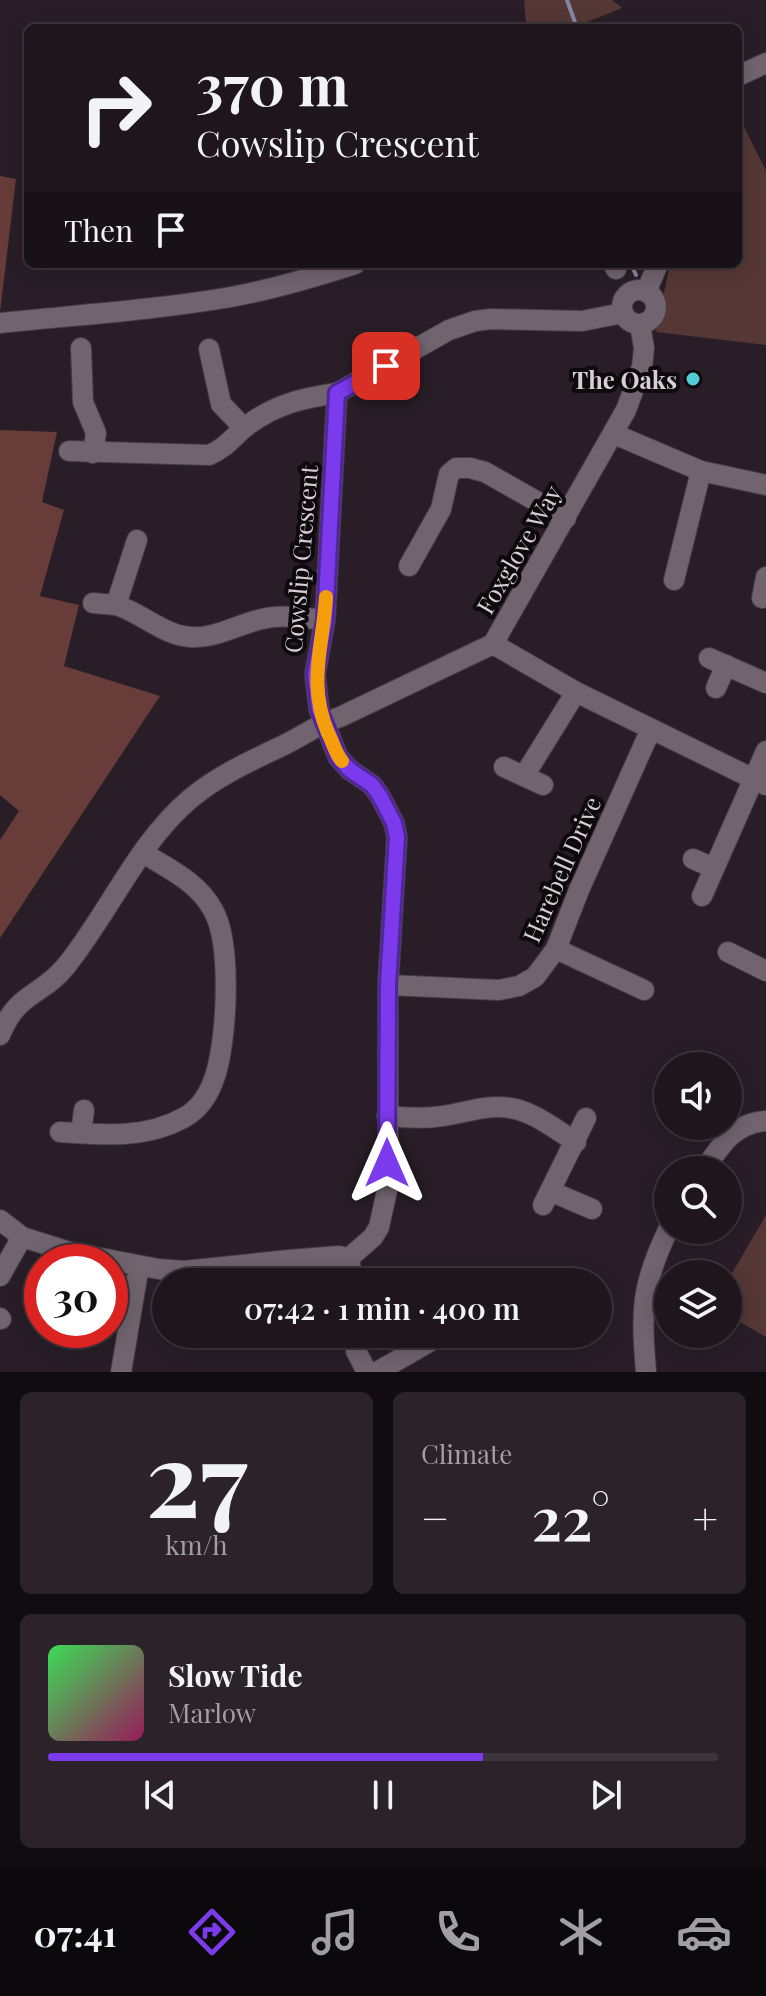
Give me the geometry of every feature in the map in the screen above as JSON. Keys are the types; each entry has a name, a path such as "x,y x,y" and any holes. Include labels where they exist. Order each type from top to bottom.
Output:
{"street":[{"path":"742,74 766,63"},
{"path":"0,323 157,308 232,297 291,284 342,268"},
{"name":"Foxglove Way","path":"646,292 656,268"},
{"name":"Foxglove Way","path":"0,1035 11,1011 63,969 143,853 188,801 204,788 308,734 324,722 493,644 626,410 642,367 644,348 623,302 629,294 639,290 646,292 657,308 650,320 632,319"},
{"path":"69,451 209,455 224,448 244,428 289,402 337,393 449,330 475,321 632,319"},
{"path":"81,348 83,402 96,433 93,453"},
{"path":"209,349 221,404 244,428"},
{"name":"Cowslip Crescent","path":"337,393 325,620 315,674 319,709 338,757 350,770 372,785 386,805 397,837 388,985 388,1186 383,1216 373,1237 349,1258"},
{"path":"614,434 701,471 766,485"},
{"path":"409,566 412,541 441,509 449,474 456,468 485,472 566,518"},
{"path":"674,580 701,471"},
{"path":"116,605 137,540"},
{"path":"762,598 766,577"},
{"path":"93,603 116,605 140,614 168,631 191,637 212,635 252,621 280,616 325,620"},
{"path":"493,644 576,692 760,782"},
{"path":"716,688 718,662 766,683"},
{"path":"504,767 533,780 576,692"},
{"name":"Harebell Drive","path":"388,985 510,989 535,977 556,949 651,729"},
{"path":"702,896 760,782 766,751"},
{"path":"60,1132 124,1135 184,1118 196,1109 209,1090 218,1063 223,1020 225,953 222,930 203,894 143,853"},
{"path":"693,859 714,868"},
{"path":"556,949 644,990"},
{"path":"738,951 766,971"},
{"path":"387,1116 417,1119 472,1109 511,1108 526,1112 576,1142"},
{"path":"81,1133 84,1110"},
{"path":"586,1118 547,1198 592,1209"},
{"path":"714,1156 736,1130 746,1124 766,1121"},
{"path":"0,1220 22,1237 70,1252 139,1266 184,1271 339,1256 349,1258 351,1268"},
{"path":"0,1276 22,1237"},
{"path":"646,1372 643,1319 646,1285 661,1244"},
{"path":"121,1372 139,1266"},
{"path":"356,1348 367,1372"},
{"path":"377,1372 419,1348"}],"shaded area":[{"path":"524,0 612,0 622,8 580,24 526,22"},
{"path":"742,123 766,171 766,345 656,332 669,268 742,268"},
{"path":"0,176 16,179 0,312"},
{"path":"0,430 57,432 42,502 64,510 40,596 79,605 64,666 160,696 0,938 0,840 19,811 0,795"},
{"path":"766,1215 766,1337 742,1323 740,1260"}],"waterway":[{"path":"567,0 576,24"},
{"path":"633,268 636,275"}],"slow traffic":[{"path":"326,597 315,674 319,709 342,761"}],"place":[{"name":"The Oaks","path":"693,379"}],"route":[{"path":"386,366 337,393 325,620 315,674 319,709 338,757 350,770 372,785 386,805 397,837 388,985 387,1163"}]}
